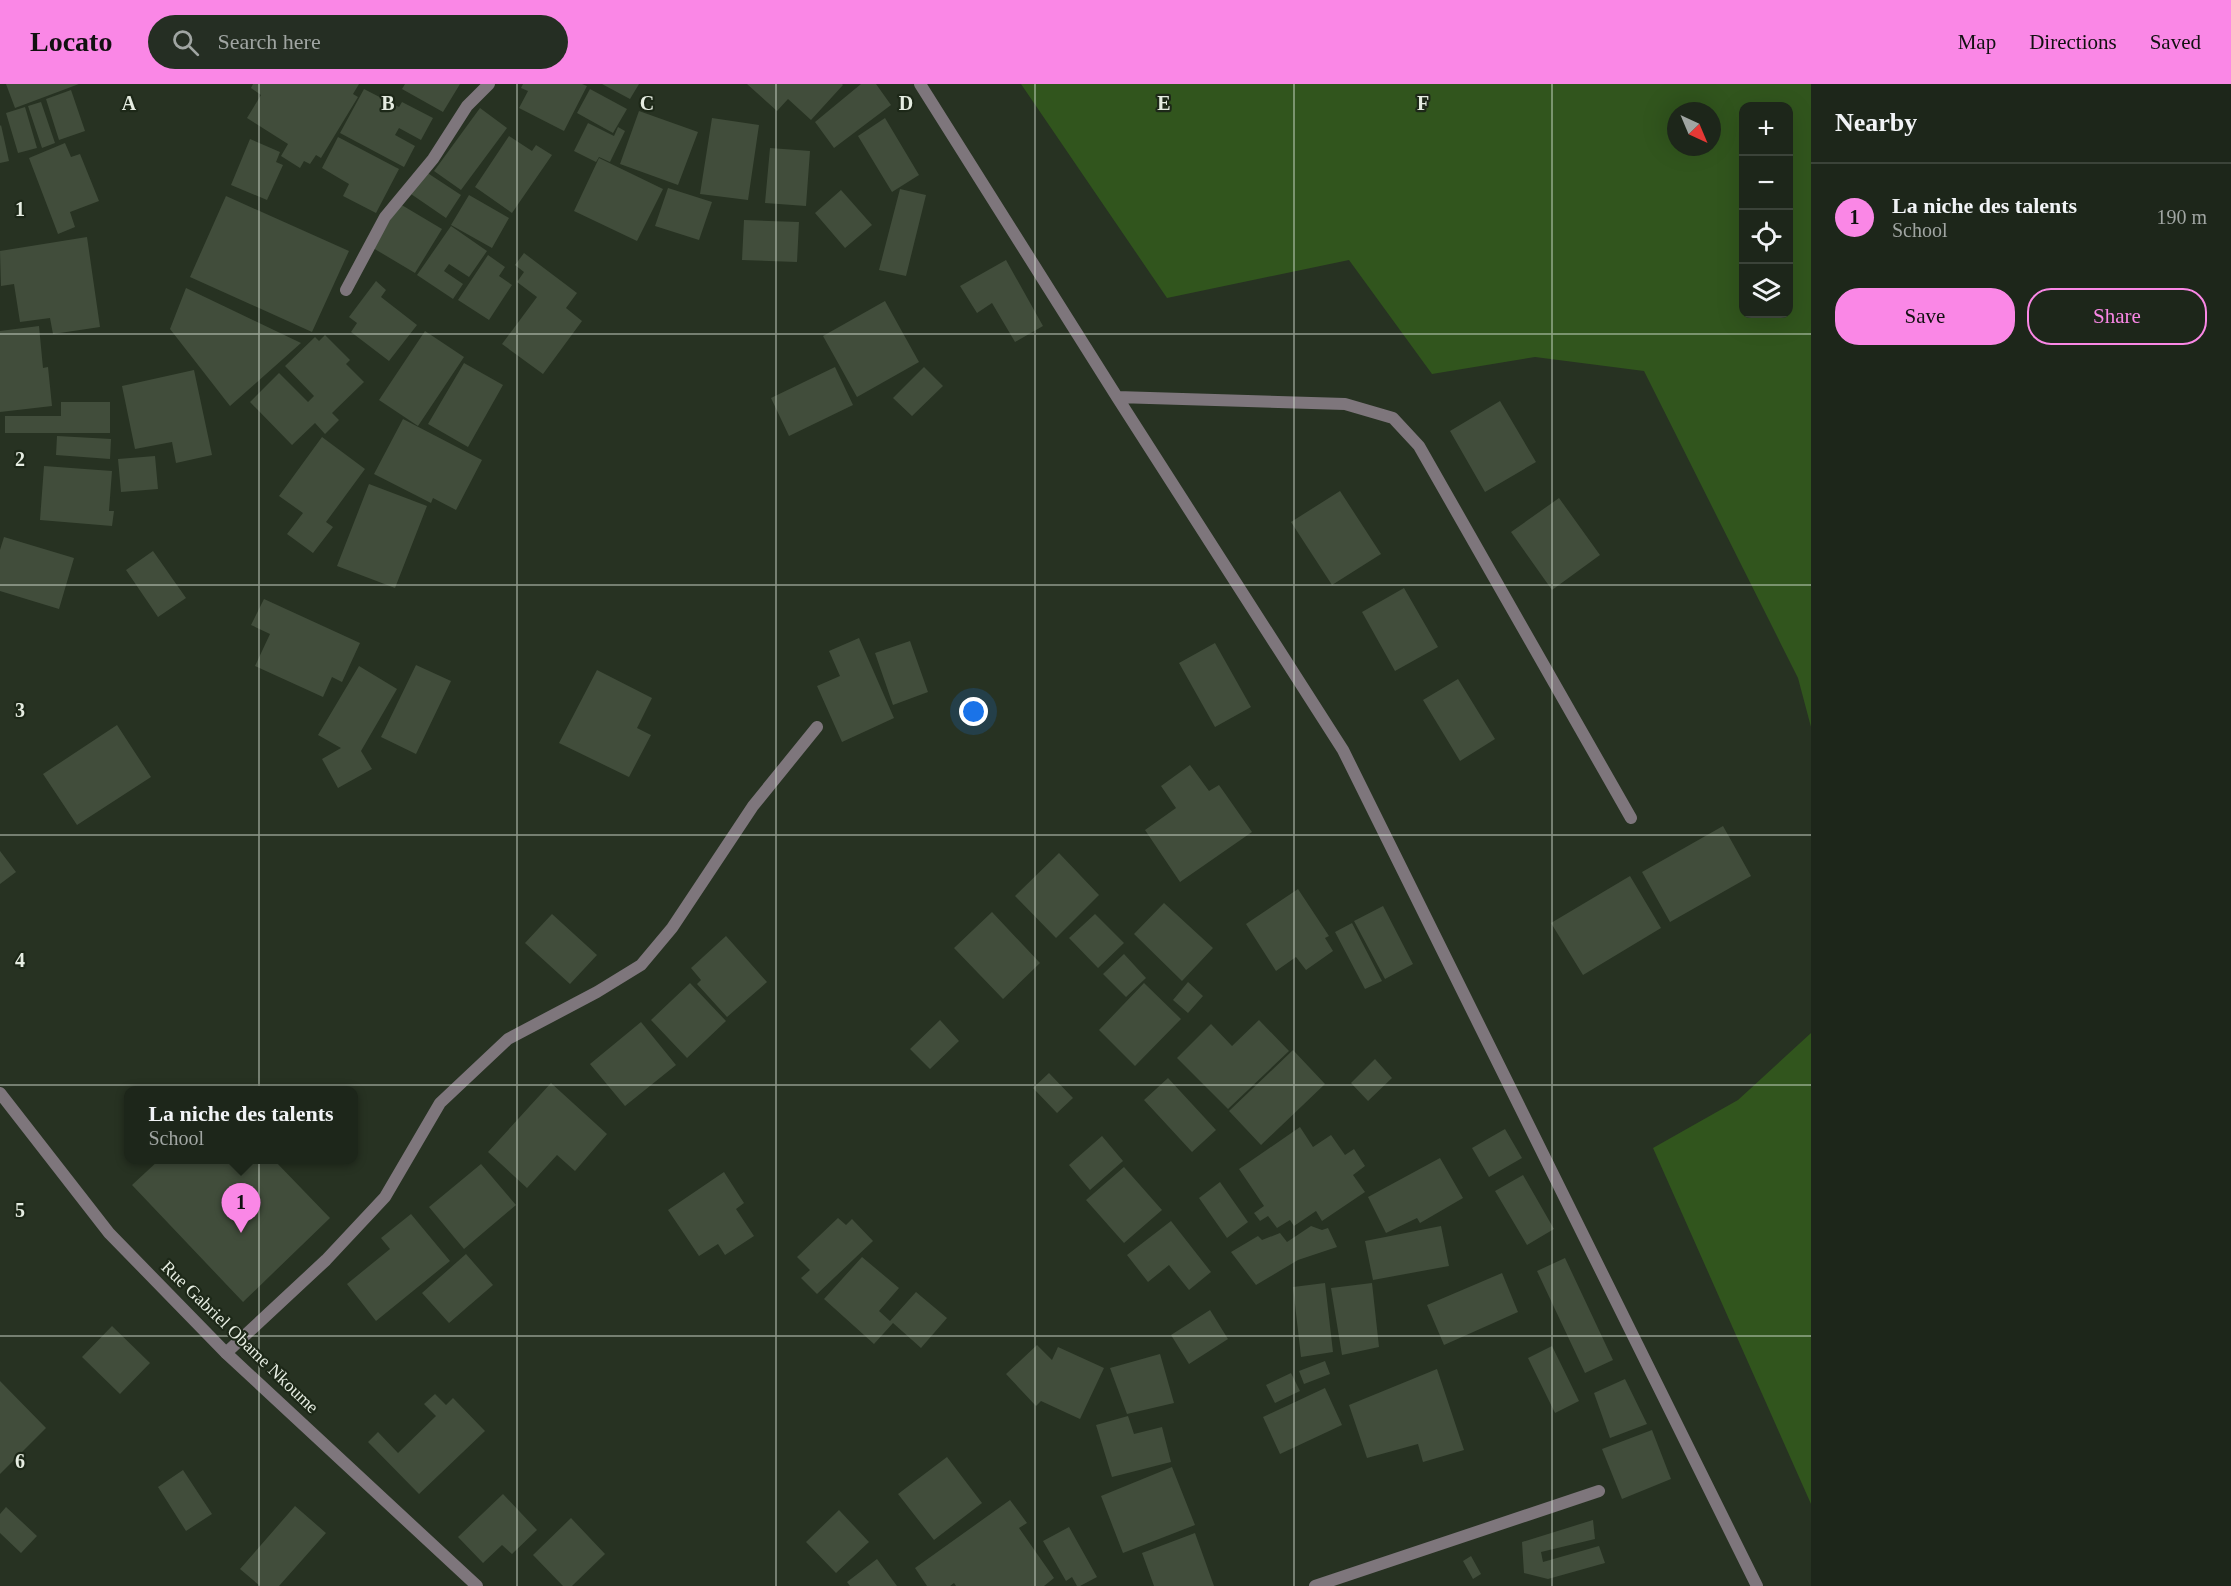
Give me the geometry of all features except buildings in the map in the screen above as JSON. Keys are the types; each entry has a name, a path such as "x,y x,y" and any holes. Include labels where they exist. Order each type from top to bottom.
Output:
{"street":[{"path":"346,291 385,217 433,159 467,106 489,84"},
{"path":"920,84 1343,750 1756,1586"},
{"path":"1117,397 1345,404 1393,418 1419,446 1631,818"},
{"path":"226,1353 326,1260 385,1197 440,1103 499,1047 508,1039 597,992 641,965 672,928 753,806 817,727"},
{"name":"Rue Gabriel Obame Nkoume","path":"0,1093 109,1233 226,1353 477,1586"},
{"path":"1315,1586 1599,1491"}],"green space":[{"path":"1021,84 1811,84 1811,727 1798,678 1644,371 1535,357 1432,374 1349,260 1167,298"},
{"path":"1811,1033 1811,1504 1653,1148 1738,1100"}],"place":[{"name":"La niche des talents","path":"241,1233"}]}
